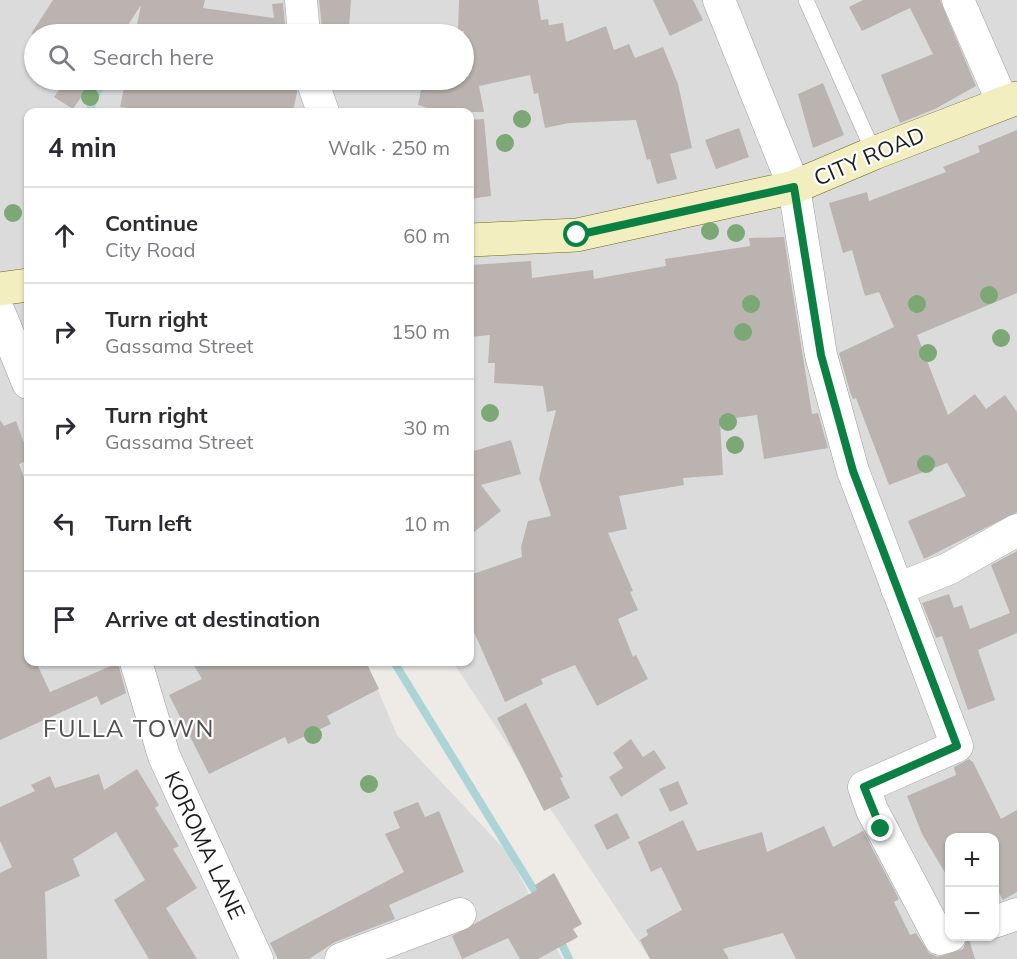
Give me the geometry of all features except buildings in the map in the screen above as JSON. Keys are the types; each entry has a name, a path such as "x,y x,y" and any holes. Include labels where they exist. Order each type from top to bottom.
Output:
{"main road":[{"name":"CITY ROAD","path":"474,240 577,235 794,187 1010,100"},
{"path":"0,289 24,286"}],"street":[{"path":"301,0 303,24"},
{"path":"719,0 794,187 821,355 853,471 957,746 864,787 872,810 940,939 945,938"},
{"path":"958,0 1010,100"},
{"path":"315,90 322,108"},
{"path":"0,314 24,372"},
{"path":"897,589 948,569 1017,530"},
{"name":"KOROMA LANE","path":"137,666 164,756 257,959"},
{"path":"341,959 376,953 460,914"},
{"path":"999,920 1017,915"}],"lane":[{"path":"806,0 874,153"}],"shaded area":[{"path":"0,0 1017,0 1017,959 650,959 456,666 474,666 474,108 24,108 24,666 368,666 397,735 508,853 562,959 0,959"}],"waterway":[{"path":"91,108 98,90"},
{"path":"396,666 539,898"},
{"path":"559,938 569,959"}],"district":[{"name":"FULLA TOWN","path":"129,728"}],"route":[{"path":"577,235 794,187 821,355 853,471 957,746 864,787 881,829"}]}
